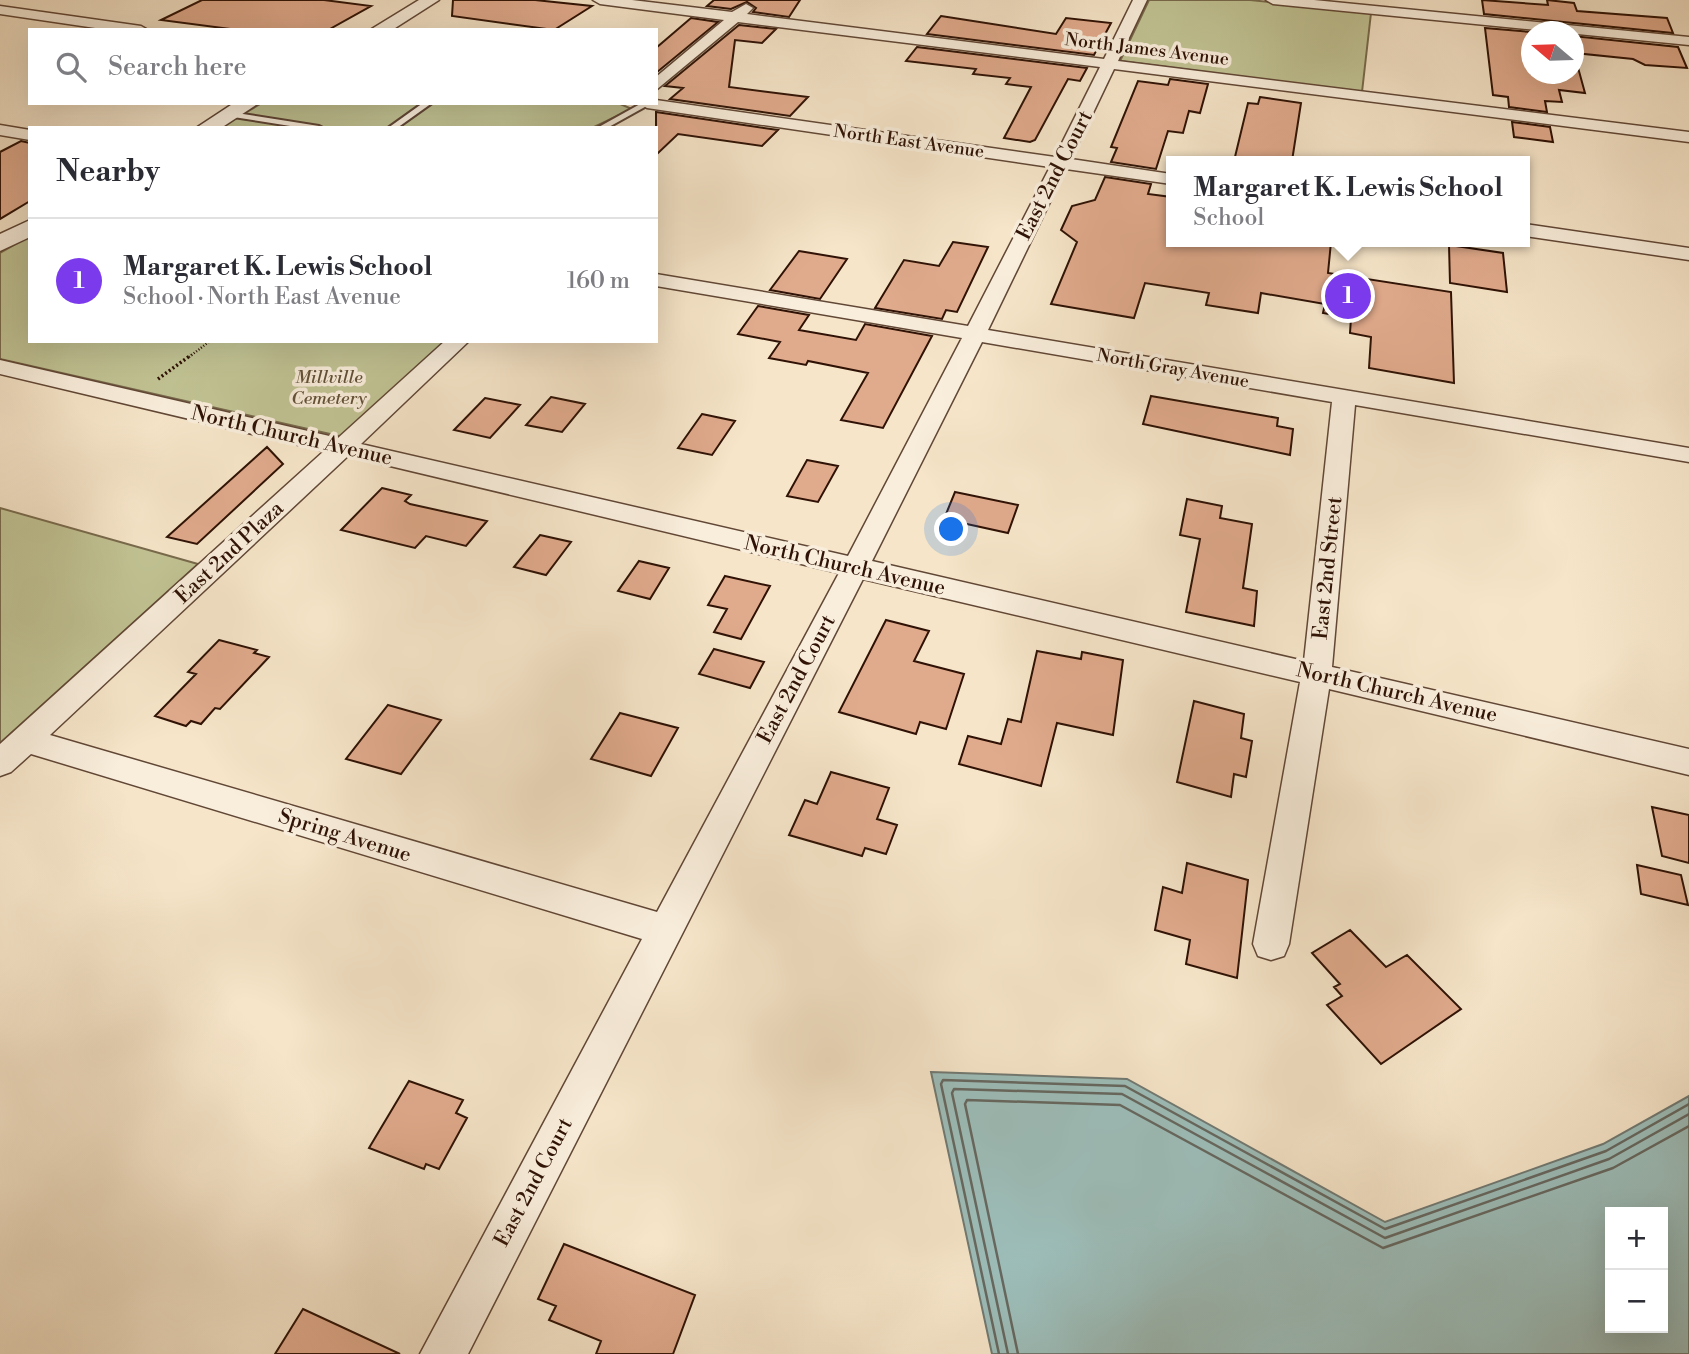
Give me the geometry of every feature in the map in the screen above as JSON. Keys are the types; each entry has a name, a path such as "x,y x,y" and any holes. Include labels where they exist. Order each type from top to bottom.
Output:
{"street":[{"path":"382,28 431,0"},
{"name":"North James Avenue","path":"600,0 1689,137"},
{"path":"658,83 755,0"},
{"name":"East 2nd Court","path":"443,1354 855,567 1140,0"},
{"path":"1273,0 1689,41"},
{"path":"0,10 127,28"},
{"path":"209,126 246,105"},
{"name":"North East Avenue","path":"658,105 1166,178"},
{"path":"0,130 28,135"},
{"path":"0,244 28,228"},
{"path":"1530,231 1689,254"},
{"name":"North Gray Avenue","path":"658,280 1689,455"},
{"name":"East 2nd Plaza","path":"0,763 456,343"},
{"name":"North Church Avenue","path":"0,367 1689,762"},
{"name":"East 2nd Street","path":"1271,944 1317,673 1344,398"},
{"name":"Spring Avenue","path":"25,740 665,930"}],"lane":[{"path":"395,126 425,105"},
{"path":"605,126 643,105"},
{"path":"230,114 306,126"}],"path":[{"path":"132,398 207,343"}],"green space":[{"path":"1149,0 1250,0 1371,13 1362,92 1120,61"},
{"path":"259,105 623,105 632,109 596,126 222,126"},
{"name":"Millville Cemetery","path":"28,237 28,343 445,343 344,435 339,436 0,359 0,253"},
{"path":"0,508 198,564 0,743"}],"water":[{"path":"931,1072 1127,1079 1385,1222 1603,1144 1689,1096 1689,1354 992,1354"}],"building":[{"path":"202,0 324,0 371,6 332,28 223,28 161,20"},
{"path":"453,0 535,0 592,6 557,28 452,16"},
{"path":"714,0 800,0 789,17 753,12 756,8 747,2 731,9 707,6"},
{"path":"1482,0 1548,5 1547,0 1574,3 1577,11 1667,18 1673,33 1584,24 1584,21 1554,21 1484,14"},
{"path":"941,16 1056,34 1066,18 1111,23 1094,55 927,34"},
{"path":"691,18 718,22 658,71 658,46"},
{"path":"739,25 776,29 762,43 735,40 729,87 808,97 790,116 670,99 683,88 665,86"},
{"path":"1485,28 1521,31 1521,84 1583,84 1585,93 1559,90 1562,102 1545,101 1547,112 1509,107 1508,97 1493,95"},
{"path":"1584,37 1678,47 1687,68 1645,65 1633,59 1584,54"},
{"path":"917,47 1087,68 1080,81 1068,79 1035,140 1030,142 1004,138 1031,87 1006,84 1010,78 973,74 976,69 906,61"},
{"path":"1170,79 1208,84 1200,113 1189,111 1183,133 1168,131 1156,169 1111,162 1117,148 1111,147 1138,81 1168,85"},
{"path":"1260,97 1301,103 1293,156 1235,156 1248,103 1258,104"},
{"path":"656,112 778,130 762,146 678,134 658,153"},
{"path":"1512,122 1550,127 1553,142 1514,137"},
{"path":"21,141 28,143 28,202 0,219 0,152"},
{"path":"1105,177 1151,184 1148,194 1166,196 1166,247 1331,247 1328,273 1451,292 1454,383 1369,368 1371,337 1350,333 1351,318 1323,313 1325,304 1261,293 1258,313 1206,305 1209,293 1145,283 1134,318 1051,304 1077,242 1061,230 1072,206 1095,200"},
{"path":"953,242 988,247 957,312 946,310 942,319 875,308 904,260 939,266"},
{"path":"1449,247 1503,253 1507,292 1450,283"},
{"path":"799,251 847,259 820,299 770,290"},
{"path":"758,306 809,315 799,330 856,340 865,324 932,336 883,428 841,420 868,373 808,361 806,365 769,358 780,342 738,334"},
{"path":"1151,396 1278,418 1277,426 1293,429 1290,455 1143,424"},
{"path":"551,397 585,404 562,432 526,425"},
{"path":"485,398 520,405 490,438 454,430"},
{"path":"702,414 735,421 712,455 678,448"},
{"path":"267,447 283,464 197,544 167,537"},
{"path":"807,460 838,466 818,502 787,496"},
{"path":"382,488 411,495 405,501 410,504 487,521 466,546 426,536 415,548 341,530"},
{"path":"955,492 1018,505 1008,533 944,519"},
{"path":"1187,499 1222,506 1220,518 1252,524 1243,588 1257,591 1254,626 1186,612 1200,539 1180,535"},
{"path":"540,535 571,542 546,575 514,567"},
{"path":"639,561 669,568 650,599 618,591"},
{"path":"725,576 770,586 741,639 714,632 727,609 708,605"},
{"path":"886,620 929,631 914,661 964,674 946,729 920,722 916,734 839,712"},
{"path":"219,640 257,650 254,653 269,657 220,709 215,708 201,724 191,721 186,726 155,716 196,674 188,672"},
{"path":"714,649 764,662 750,688 699,674"},
{"path":"1037,651 1081,659 1082,652 1123,660 1113,735 1057,723 1041,786 959,764 968,736 1001,744 1008,719 1021,722"},
{"path":"1194,701 1244,714 1241,738 1252,741 1246,777 1234,774 1231,797 1177,782"},
{"path":"388,705 441,720 401,774 346,759"},
{"path":"620,713 678,728 651,776 591,759"},
{"path":"831,772 889,788 877,819 897,825 886,854 865,848 862,856 789,835 805,800 817,804"},
{"path":"1652,807 1689,815 1689,863 1662,856"},
{"path":"1187,863 1248,880 1237,978 1186,964 1190,940 1155,930 1163,887 1182,893"},
{"path":"1637,865 1681,875 1688,905 1641,894"},
{"path":"1350,930 1386,967 1407,955 1461,1009 1381,1064 1327,1005 1342,996 1334,987 1340,984 1312,953"},
{"path":"409,1081 463,1100 456,1113 467,1118 439,1169 426,1164 424,1169 369,1148"},
{"path":"564,1244 695,1295 673,1354 596,1354 601,1341 549,1320 556,1306 538,1299"},
{"path":"303,1309 400,1354 275,1354"}],"place":[{"name":"Margaret K. Lewis School","path":"1348,296"}]}
